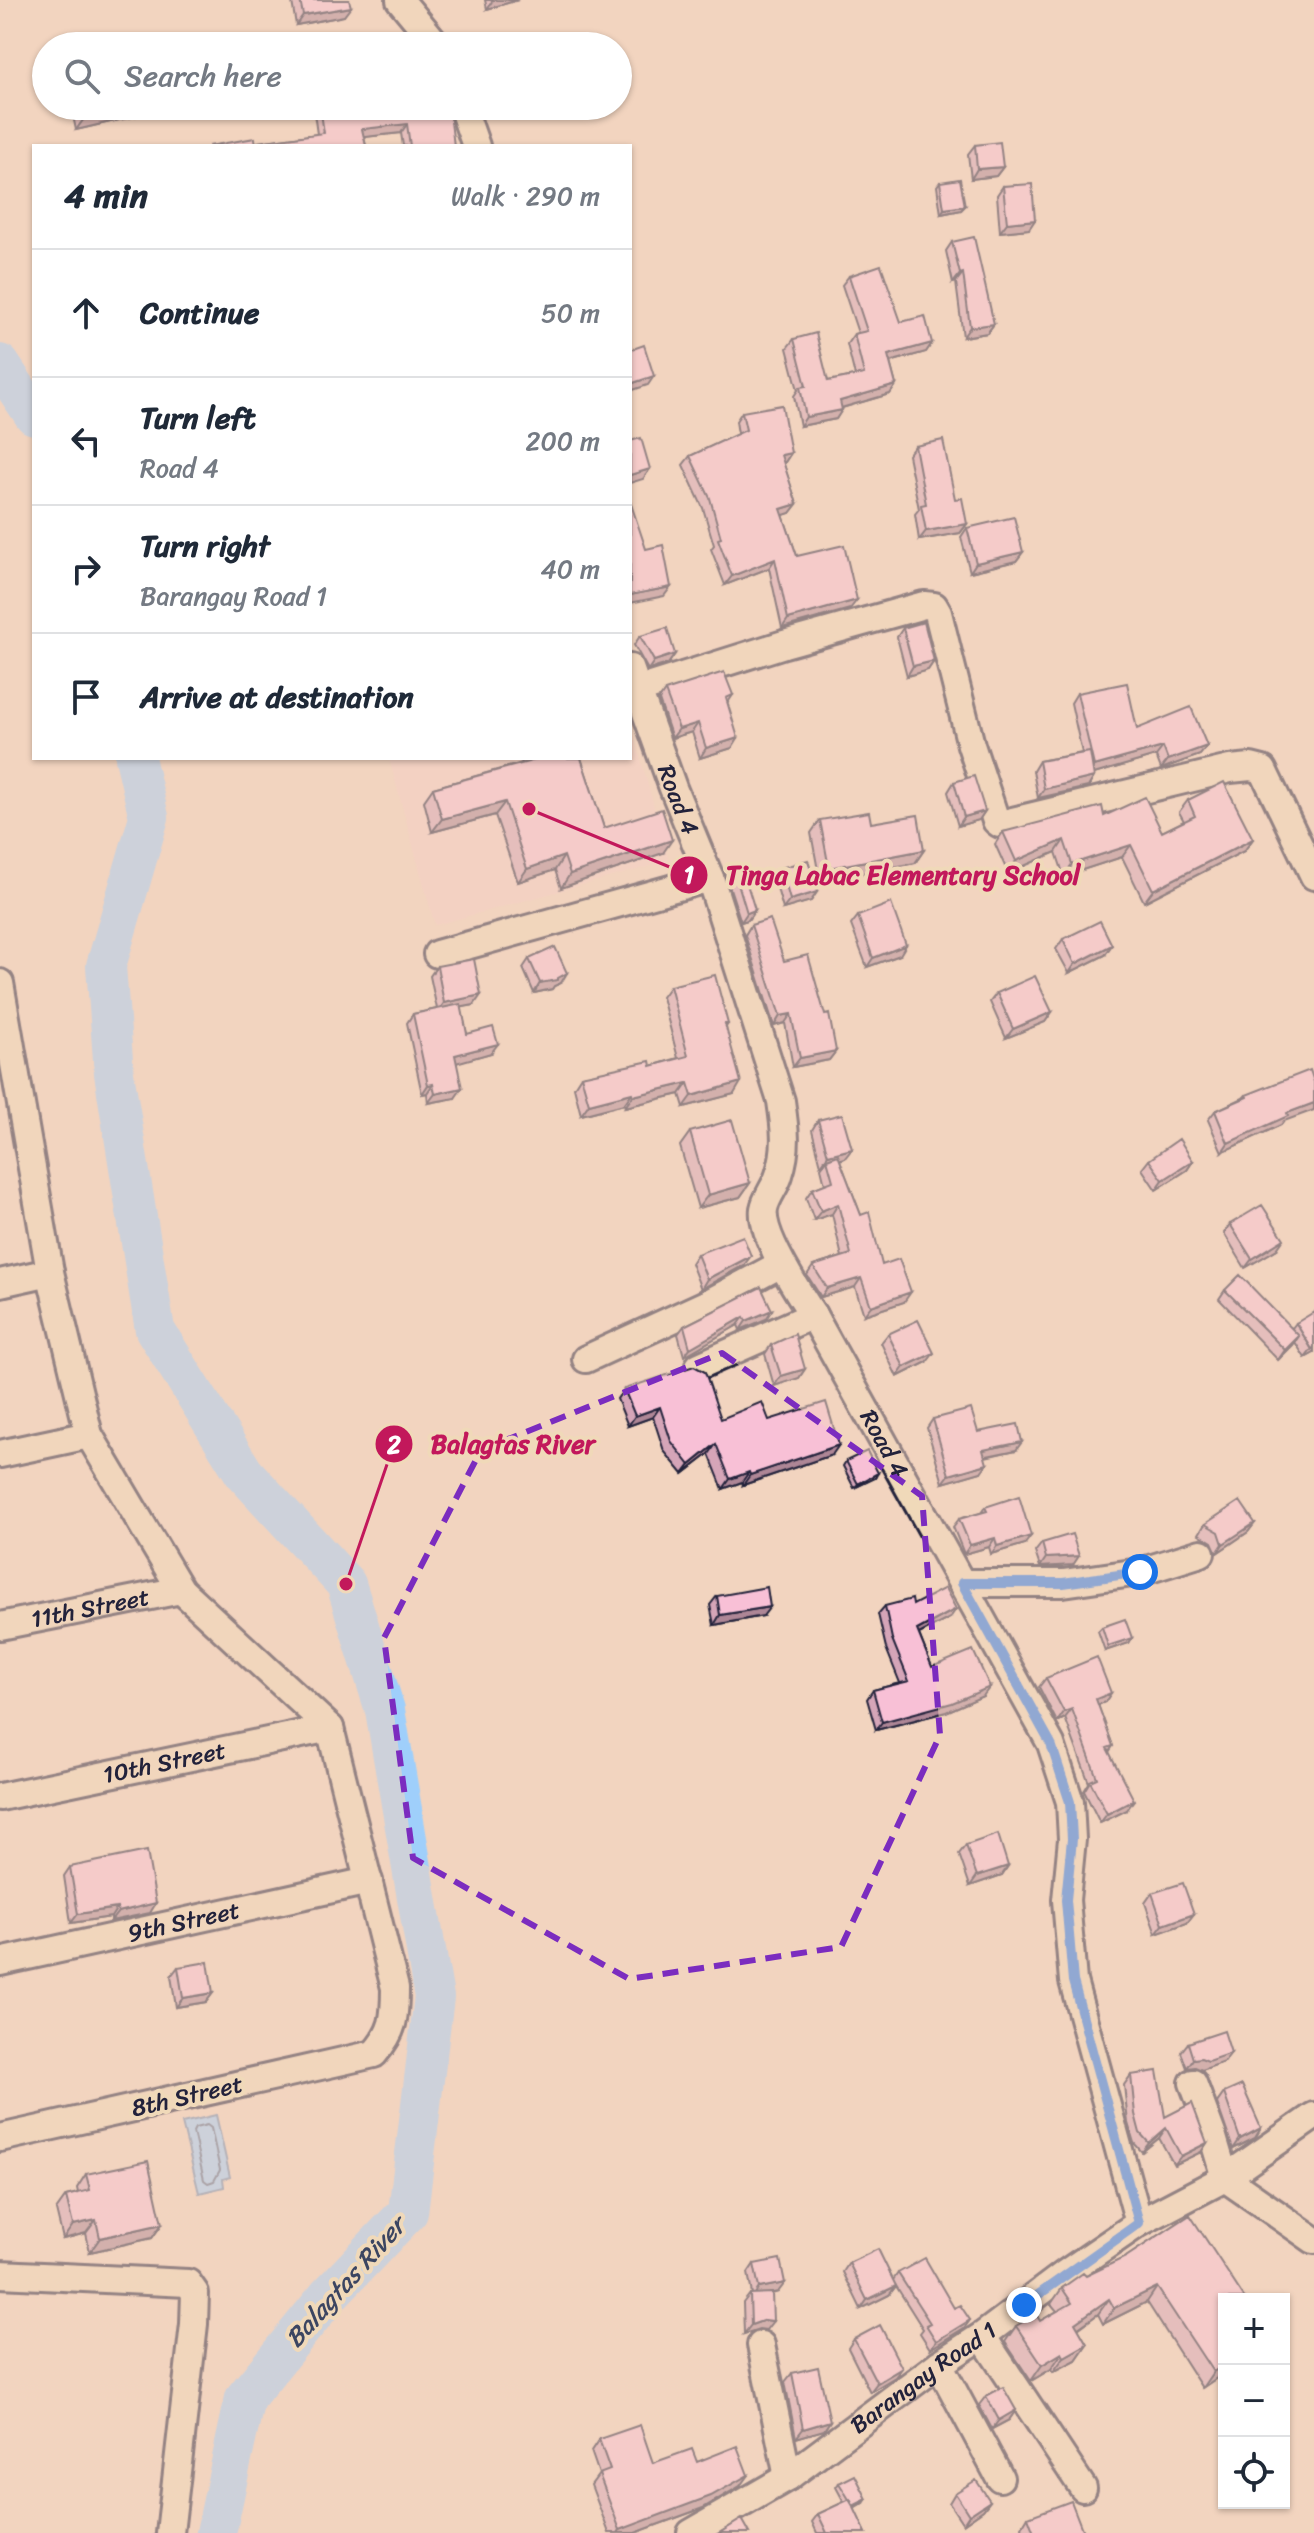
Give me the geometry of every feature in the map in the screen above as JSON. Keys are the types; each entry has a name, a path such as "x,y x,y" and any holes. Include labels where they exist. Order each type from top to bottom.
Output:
{"street":[{"path":"400,0 426,32"},
{"path":"467,120 475,144"},
{"path":"634,679 798,640 924,605 934,606 991,811 1000,824 1230,769 1251,767 1263,770 1314,876"},
{"name":"Road 4","path":"634,679 673,788 710,878 781,1101 787,1139 779,1175 764,1209 781,1264 813,1315 1051,1744 1070,1802 1072,1839 1066,1916 1073,1981 1139,2223"},
{"path":"437,954 710,878"},
{"path":"0,983 12,1108 89,1435 181,1590 330,1728 369,1881"},
{"path":"586,1359 710,1302 781,1264"},
{"path":"0,1283 50,1272"},
{"path":"699,1366 813,1315"},
{"path":"0,1454 89,1435"},
{"path":"962,1583 1063,1583 1140,1572 1201,1553"},
{"name":"11th Street","path":"0,1626 181,1590"},
{"name":"10th Street","path":"0,1797 330,1728"},
{"name":"9th Street","path":"0,1962 369,1881"},
{"name":"8th Street","path":"0,2138 374,2054 389,2036 395,2014 395,1988 369,1881"},
{"path":"1193,2083 1225,2178 1314,2240"},
{"name":"Barangay Road 1","path":"699,2531 788,2477 939,2364 1139,2223 1225,2178 1314,2116"},
{"path":"0,2274 188,2283 195,2293 170,2533"},
{"path":"982,2336 1083,2488"},
{"path":"761,2345 788,2477"},
{"path":"939,2364 1000,2478"}],"highlighted area":[{"path":"722,1353 922,1496 940,1735 841,1947 629,1979 413,1858 384,1638 481,1450"}],"shaded area":[{"path":"632,728 669,861 435,925 390,760 632,760"}],"water":[{"path":"216,2115 230,2177 223,2179 224,2187 199,2193 182,2123"}],"building":[{"path":"300,0 349,0 351,7 303,15"},
{"path":"322,120 451,120 454,144 410,144 407,124 362,129 366,144 258,144 324,133"},
{"path":"255,138 256,144 220,144"},
{"path":"1000,142 1003,167 977,169 975,145"},
{"path":"960,179 965,206 944,209 940,182"},
{"path":"1032,184 1035,220 1007,223 1003,186"},
{"path":"974,237 994,324 970,327 963,273 960,274 952,242"},
{"path":"881,265 901,322 925,316 932,343 888,355 896,385 840,401 842,410 806,417 800,387 806,386 794,339 816,333 828,381 864,374 854,334 867,331 849,276"},
{"path":"644,345 654,376 632,383 632,349"},
{"path":"782,405 791,453 781,455 797,504 781,509 797,556 844,545 857,600 788,619 775,559 732,576 718,539 721,538 710,498 690,456 746,430 742,412"},
{"path":"641,438 650,469 632,474 632,440"},
{"path":"943,440 955,499 962,498 967,524 926,531 921,505 926,504 915,446"},
{"path":"632,507 646,549 663,545 671,587 632,595"},
{"path":"1014,517 1023,552 976,563 967,528"},
{"path":"924,622 934,661 913,666 903,628"},
{"path":"667,628 675,654 654,661 640,636"},
{"path":"724,672 733,695 726,698 738,738 706,748 698,723 679,729 665,691"},
{"path":"1127,683 1137,729 1191,707 1207,746 1168,760 1163,747 1094,766 1077,693"},
{"path":"1090,752 1094,777 1044,789 1039,761"},
{"path":"535,760 582,760 604,828 662,809 672,840 570,874 564,856 527,869 505,802 442,819 433,788"},
{"path":"974,776 985,811 964,817 954,782"},
{"path":"1224,782 1253,839 1153,890 1131,845 1072,864 1064,840 1016,861 1003,832 1102,806 1104,816 1145,797 1162,832 1195,816 1188,800"},
{"path":"869,812 871,823 918,815 924,850 829,868 820,820"},
{"path":"808,860 817,892 790,900 781,868"},
{"path":"743,871 755,910 747,913 735,873"},
{"path":"891,903 906,945 873,958 858,916"},
{"path":"770,919 784,961 808,955 825,1015 829,1014 836,1051 800,1058 791,1014 780,1016 751,925"},
{"path":"1100,921 1112,945 1075,964 1063,939"},
{"path":"555,947 567,973 558,980 540,983 529,959"},
{"path":"474,959 481,995 444,1003 437,966"},
{"path":"715,975 741,1082 692,1096 688,1083 589,1104 581,1076 650,1061 651,1066 688,1056 670,986"},
{"path":"1035,976 1052,1012 1013,1029 997,993"},
{"path":"461,1004 467,1034 493,1027 498,1044 455,1055 462,1088 435,1094 433,1084 428,1085 413,1014"},
{"path":"1310,1070 1314,1082 1314,1103 1228,1143 1215,1111 1246,1095"},
{"path":"842,1114 852,1149 828,1155 818,1120"},
{"path":"732,1120 750,1183 708,1195 690,1132"},
{"path":"1179,1139 1193,1161 1163,1180 1149,1160"},
{"path":"838,1155 861,1215 869,1212 882,1265 899,1259 911,1292 871,1306 861,1278 827,1288 813,1266 851,1254 838,1204 821,1211 812,1189 833,1181 827,1159"},
{"path":"1262,1205 1284,1239 1252,1259 1230,1224"},
{"path":"743,1236 751,1256 707,1279 697,1254"},
{"path":"1240,1275 1299,1336 1285,1350 1225,1290"},
{"path":"761,1287 772,1310 746,1321 744,1317 690,1348 684,1326"},
{"path":"1314,1312 1314,1348 1312,1349 1296,1323"},
{"path":"918,1320 934,1353 904,1367 888,1334"},
{"path":"795,1334 805,1369 781,1376 771,1345"},
{"path":"694,1366 705,1372 721,1419 762,1402 769,1420 826,1402 839,1445 730,1479 716,1444 690,1465 671,1441 660,1407 635,1416 624,1389"},
{"path":"971,1409 978,1432 1018,1424 1022,1442 983,1450 987,1464 949,1475 933,1419"},
{"path":"867,1451 878,1473 858,1484 846,1461"},
{"path":"1019,1496 1031,1536 997,1546 995,1538 970,1545 959,1519 987,1511 985,1507"},
{"path":"1240,1501 1255,1523 1223,1544 1219,1532 1205,1524"},
{"path":"1072,1534 1079,1556 1046,1558 1042,1543"},
{"path":"767,1587 770,1607 720,1615 717,1596"},
{"path":"945,1588 956,1609 917,1630 932,1667 973,1650 990,1687 952,1703 882,1722 873,1690 909,1681 892,1639 885,1606 912,1599 913,1605"},
{"path":"1125,1619 1132,1638 1108,1646 1102,1627"},
{"path":"1097,1657 1111,1693 1096,1699 1113,1746 1107,1748 1134,1800 1107,1814 1090,1781 1097,1778 1072,1709 1064,1712 1046,1678"},
{"path":"998,1834 1008,1866 977,1876 966,1845"},
{"path":"147,1851 156,1903 118,1912 117,1908 78,1914 70,1867"},
{"path":"1183,1883 1194,1914 1163,1925 1152,1893"},
{"path":"208,1962 213,1993 183,1998 178,1967"},
{"path":"1224,2031 1231,2053 1208,2061 1193,2059 1188,2043"},
{"path":"1157,2071 1165,2117 1192,2103 1207,2143 1181,2156 1166,2128 1149,2143 1140,2133 1131,2075"},
{"path":"1242,2085 1261,2128 1240,2139 1224,2093"},
{"path":"148,2161 162,2224 100,2238 96,2220 73,2225 66,2196 90,2190 86,2174"},
{"path":"1190,2215 1241,2293 1218,2293 1218,2369 1213,2372 1157,2287 1114,2308 1109,2299 1075,2323 1087,2344 1064,2357 1062,2353 1042,2365 1016,2326 1036,2314 1040,2321 1072,2303 1062,2288 1083,2273 1086,2276 1126,2257"},
{"path":"878,2249 896,2286 867,2300 849,2263"},
{"path":"925,2258 954,2308 960,2305 970,2320 936,2341 926,2325 930,2323 898,2273"},
{"path":"780,2259 785,2283 759,2288 754,2264"},
{"path":"772,2293 773,2321 765,2320 751,2325 750,2294"},
{"path":"880,2325 902,2368 877,2383 854,2339"},
{"path":"818,2367 830,2421 803,2429 792,2373"},
{"path":"1003,2387 1016,2410 999,2420 986,2396"},
{"path":"640,2425 653,2463 692,2449 697,2462 737,2446 748,2475 711,2496 620,2530 599,2474 610,2470 599,2439"},
{"path":"855,2475 867,2499 853,2506 839,2483"},
{"path":"976,2480 990,2501 969,2515 955,2493"},
{"path":"850,2499 866,2533 827,2533 818,2514"},
{"path":"1071,2501 1083,2532 1034,2533 1028,2517"},
{"path":"742,2519 750,2533 721,2533 721,2532"}],"waterway":[{"name":"Balagtas River","path":"0,364 32,412"},
{"name":"Balagtas River","path":"135,760 149,817 106,966 114,1073 155,1330 244,1473 346,1584 385,1710 434,1997 408,2212 329,2295 245,2398 216,2533"}],"place":[{"name":"Tinga Labac Elementary School","path":"529,809"},
{"name":"Balagtas River","path":"346,1584"}],"route":[{"path":"1024,2305 1139,2223 1073,1981 1066,1900 1072,1839 1070,1802 1051,1744 962,1583 1063,1583 1140,1572"}]}
